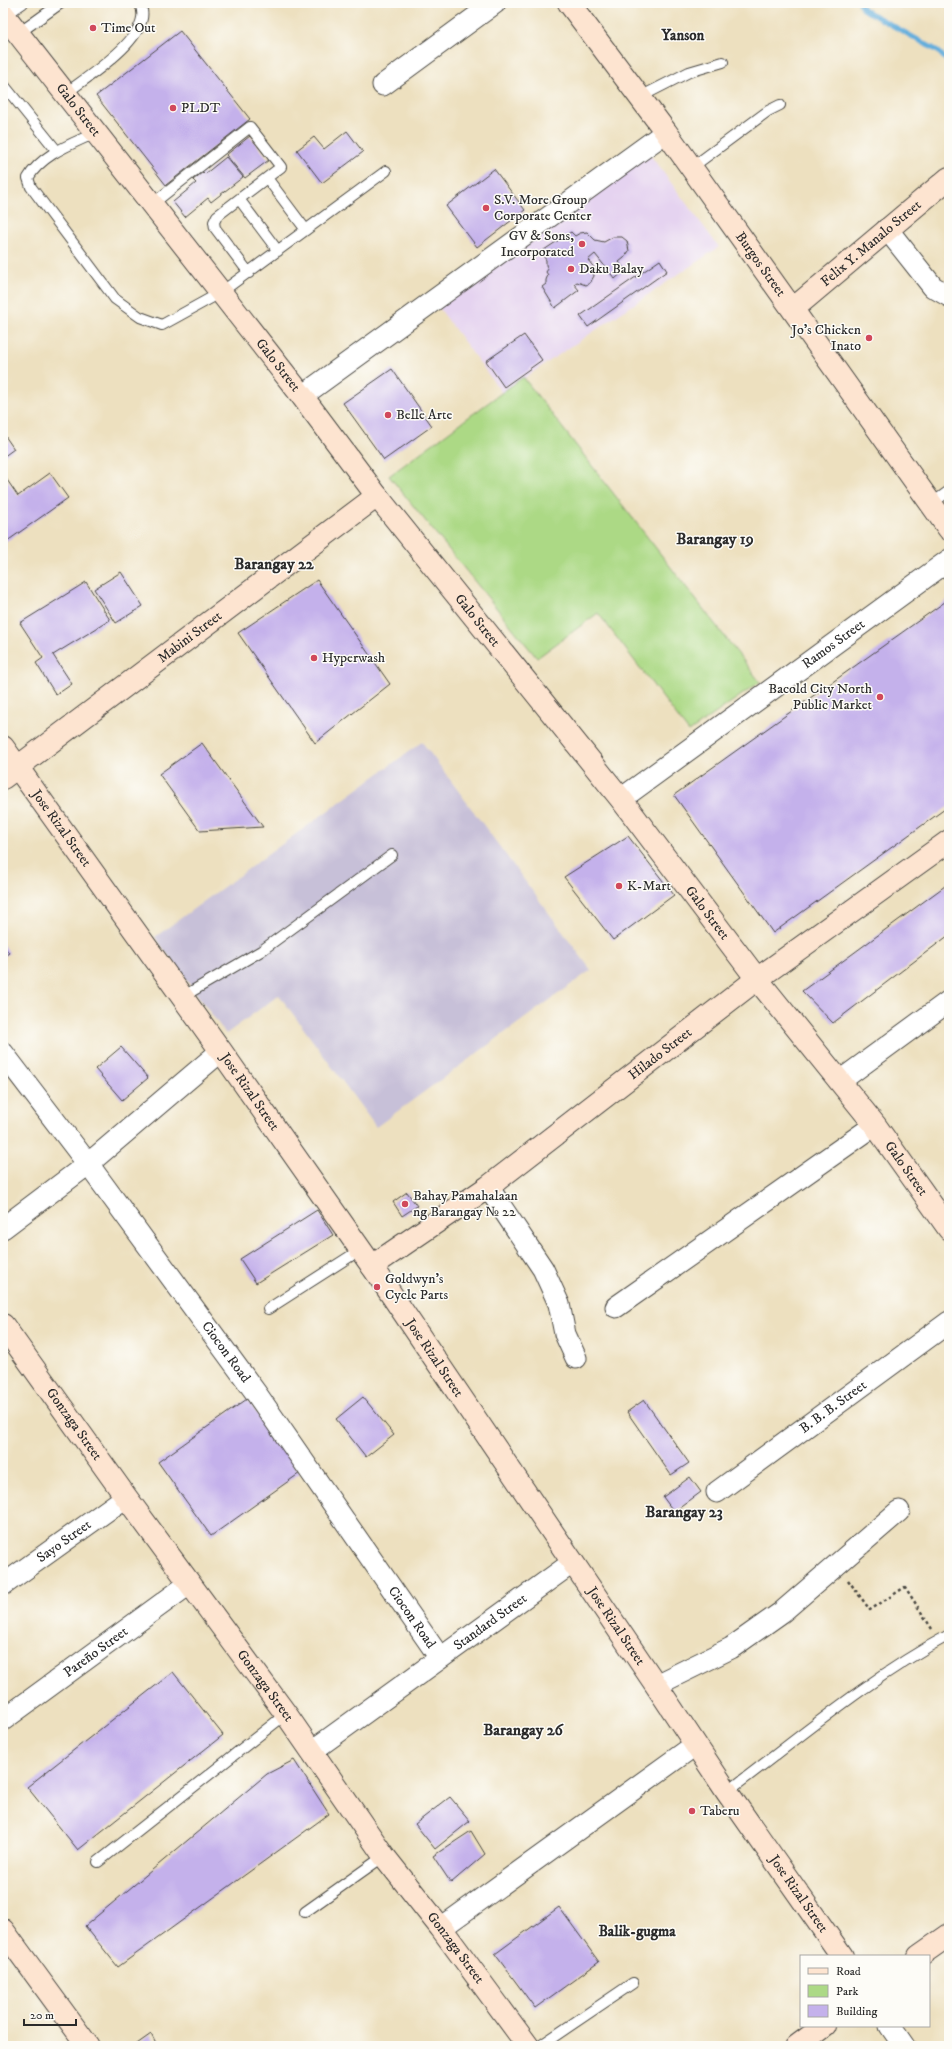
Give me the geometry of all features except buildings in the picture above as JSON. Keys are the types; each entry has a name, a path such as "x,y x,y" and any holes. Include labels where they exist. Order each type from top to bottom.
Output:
{"street":[{"path":"383,85 495,3"},
{"name":"Burgos Street","path":"569,3 666,132 949,529"},
{"name":"Galo Street","path":"4,15 151,205 302,396 377,496 621,799 757,979 875,1125 949,1229"},
{"path":"302,396 666,132"},
{"name":"Felix Y. Manalo Street","path":"793,309 949,178"},
{"path":"887,229 933,287 949,296"},
{"name":"Mabini Street","path":"10,773 377,496"},
{"name":"Ramos Street","path":"621,799 949,560"},
{"name":"Jose Rizal Street","path":"3,748 10,773 182,997 221,1051 366,1258 727,1792 841,1955"},
{"name":"Hilado Street","path":"366,1258 488,1187 757,979 949,841"},
{"path":"840,1081 949,1001"},
{"path":"3,1228 88,1164 221,1051"},
{"name":"Ciocon Road","path":"3,1053 88,1164 256,1393 440,1658"},
{"path":"616,1308 875,1125"},
{"path":"488,1187 543,1269 559,1304 565,1334 576,1358"},
{"name":"B. B. B. Street","path":"718,1492 949,1322"},
{"name":"Gonzaga Street","path":"4,1330 189,1584 286,1714 384,1856 441,1928 528,2046"},
{"name":"Sayo Street","path":"3,1586 126,1497"},
{"path":"656,1685 731,1648 782,1612 899,1511"},
{"name":"Standard Street","path":"312,1751 572,1563"},
{"name":"Pareño Street","path":"3,1720 189,1584"},
{"path":"441,1928 695,1745"},
{"path":"3,1930 88,2046"},
{"path":"921,1955 949,1935"},
{"path":"797,2046 823,2027"},
{"path":"891,2027 904,2046"}],"lane":[{"path":"4,15 23,3"},
{"path":"19,34 61,3"},
{"path":"65,94 131,41 141,26 142,7 139,3"},
{"path":"640,97 690,72 723,62"},
{"path":"3,84 57,151"},
{"path":"691,168 768,111 780,105"},
{"path":"151,205 250,127 281,167 217,216 214,222 215,228 249,273"},
{"path":"95,133 57,151 33,169 28,178 31,187 115,299 140,317 162,325 220,293 386,171"},
{"path":"267,178 306,230"},
{"path":"239,199 278,250"},
{"path":"931,504 949,491"},
{"path":"182,997 261,951 392,855"},
{"path":"268,1309 366,1258"},
{"path":"727,1792 877,1679 949,1635"},
{"path":"98,1862 286,1714"},
{"path":"306,1912 384,1856"},
{"path":"540,2046 633,1983"}],"path":[{"path":"836,1565 870,1610 905,1587 939,1641"}],"shaded area":[{"path":"648,152 719,247 502,393 437,305"},
{"path":"422,742 591,970 376,1127 279,995 226,1034 155,937"}],"green space":[{"path":"523,377 760,682 689,732 598,613 537,658 389,476"}],"waterway":[{"path":"860,3 863,9 938,51 949,63"}],"place":[{"name":"Time Out","path":"93,28"},
{"name":"PLDT","path":"173,108"},
{"name":"S.V. More Group Corporate Center","path":"486,208"},
{"name":"GV & Sons, Incorporated","path":"582,244"},
{"name":"Daku Balay","path":"571,269"},
{"name":"Jo's Chicken Inato","path":"869,338"},
{"name":"Belle Arte","path":"388,415"},
{"name":"Hyperwash","path":"314,658"},
{"name":"Bacold City North Public Market","path":"880,697"},
{"name":"K-Mart","path":"619,886"},
{"name":"Bahay Pamahalaan ng Barangay № 22","path":"405,1204"},
{"name":"Goldwyn's Cycle Parts","path":"377,1287"},
{"name":"Taberu","path":"692,1811"}],"district":[{"name":"Yanson","path":"683,35"},
{"name":"Barangay 19","path":"715,539"},
{"name":"Barangay 22","path":"274,564"},
{"name":"Barangay 23","path":"684,1512"},
{"name":"Barangay 26","path":"523,1730"},
{"name":"Balik-gugma","path":"637,1931"}]}
